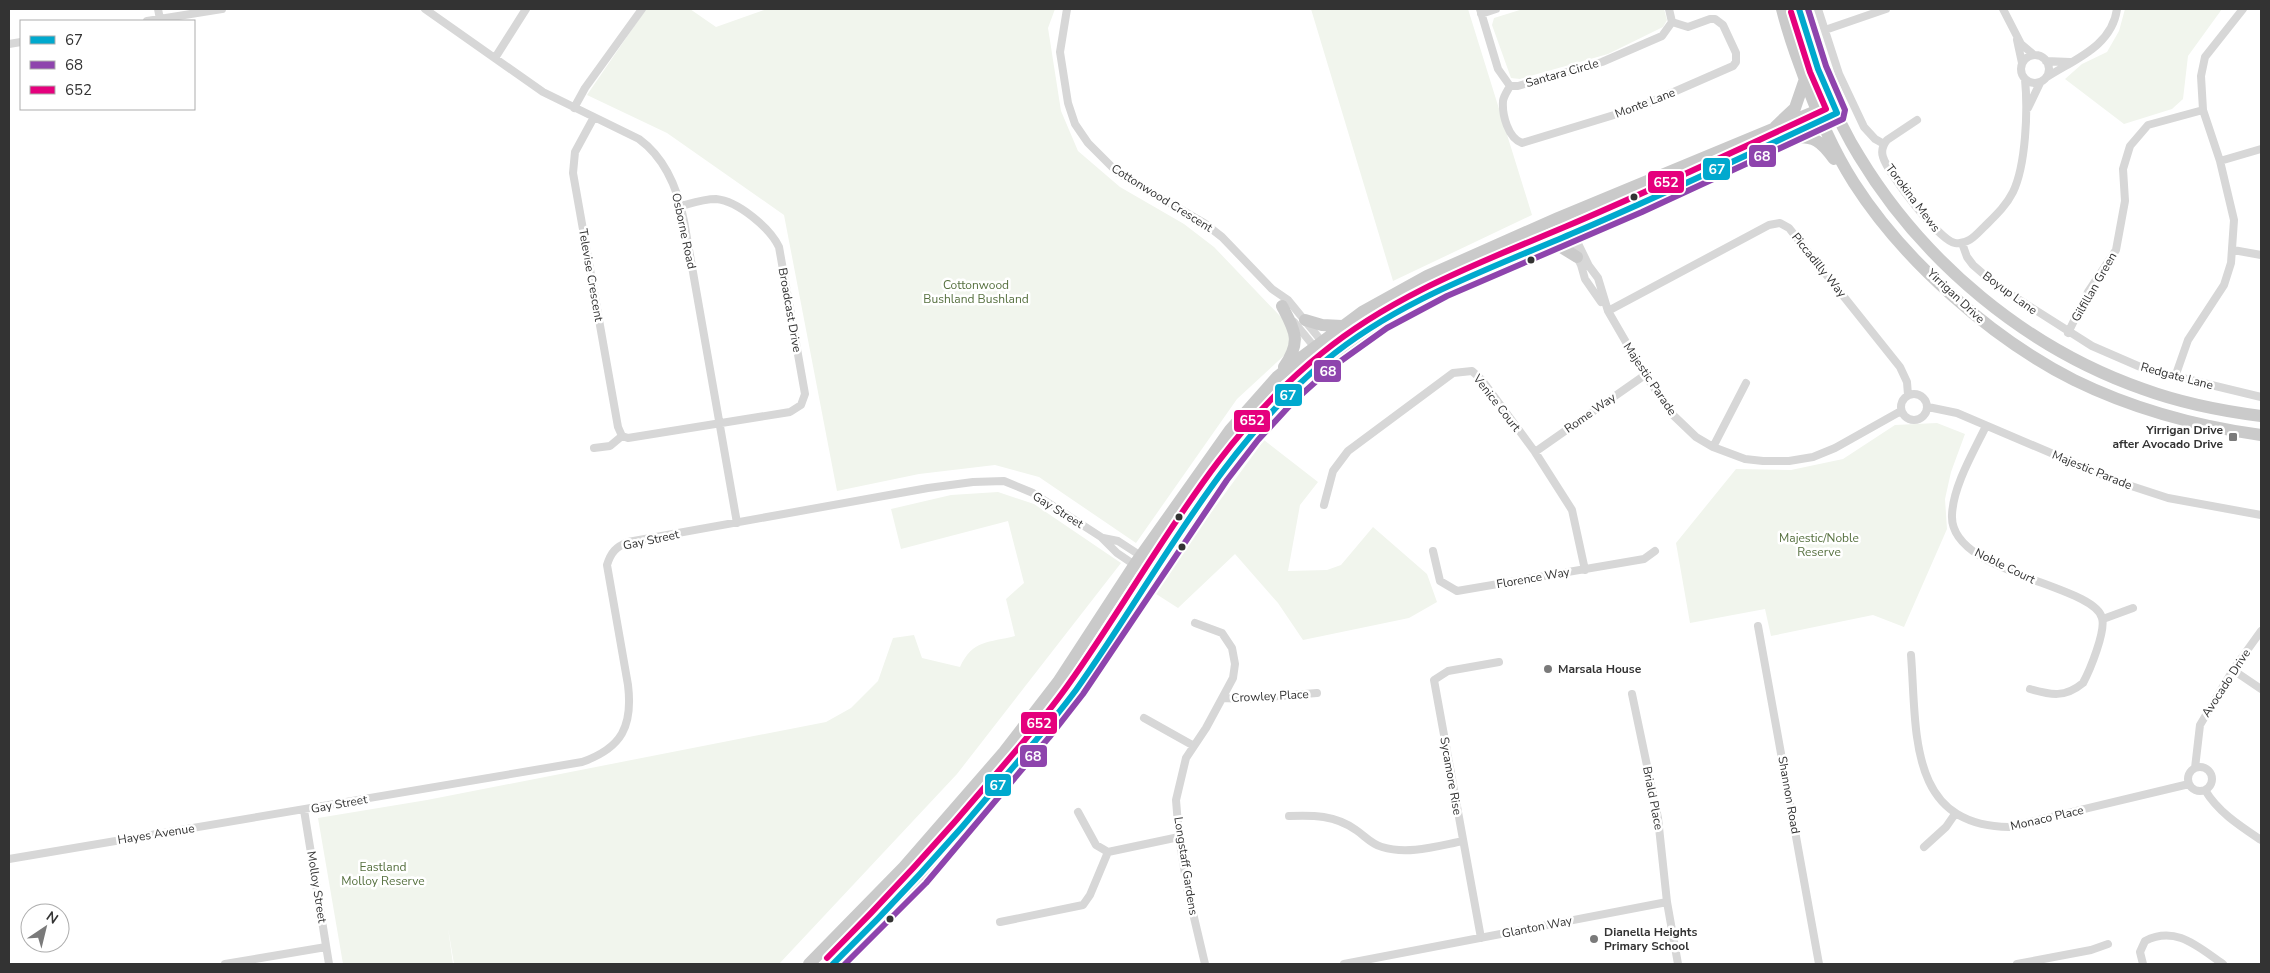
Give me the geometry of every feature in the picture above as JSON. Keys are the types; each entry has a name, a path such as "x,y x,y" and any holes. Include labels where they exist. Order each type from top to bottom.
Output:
{"main road":[{"name":"Yirrigan Drive","path":"1782,9 1805,80 1820,116 1854,182 1879,218 1960,302 1996,332 2056,370 2098,391 2168,417 2261,435"},
{"name":"Yirrigan Drive","path":"1799,9 1815,60 1835,109 1858,155 1896,211 1915,234 1940,259 2006,317 2063,353 2121,381 2175,399 2261,416"},
{"path":"1776,135 1795,108 1805,80"},
{"path":"833,964 918,877 1044,731 1079,685 1203,496 1248,437 1290,391 1329,358 1373,326 1437,291 1553,242 1776,135 1835,109"},
{"path":"1277,377 1362,312 1427,276 1561,216 1776,135 1812,138 1823,144 1863,204 1879,218"},
{"path":"1553,242 1577,257"},
{"path":"809,964 904,866 1004,752 1058,682 1192,480 1230,430 1277,377 1291,357 1296,340 1295,330 1282,306"},
{"path":"1305,320 1322,325 1342,326"}],"street":[{"path":"158,9 160,19"},
{"path":"154,20 222,9"},
{"name":"Osborne Road","path":"425,9 543,92 638,139 648,146 666,171 681,206 737,523"},
{"path":"495,58 526,9"},
{"path":"574,108 642,9"},
{"name":"Cottonwood Crescent","path":"1066,9 1060,52 1068,103 1075,124 1088,143 1118,173 1204,222 1238,253 1272,289 1288,300 1305,320 1318,344"},
{"path":"1480,11 1496,9"},
{"path":"1669,9 1672,22"},
{"path":"1818,9 1839,74 1864,127 1875,139 1884,144 1893,135 1916,120"},
{"path":"1825,30 1886,9"},
{"path":"2003,9 2021,44 2034,55 2042,57 2046,61 2049,68 2044,80"},
{"path":"2026,112 2034,92 2044,80 2070,62 2092,51 2107,35 2115,21 2117,9"},
{"path":"2175,378 2188,340 2224,285 2231,263 2234,220 2220,161 2202,110 2201,76 2205,57 2243,9"},
{"name":"Santara Circle","path":"1480,11 1498,70 1510,86 1528,84 1602,62 1662,36 1672,22"},
{"name":"Monte Lane","path":"1510,86 1503,102 1504,112 1512,137 1522,143 1637,108 1732,66 1736,62 1736,53 1727,30 1715,19 1710,18 1688,26 1672,22"},
{"path":"1962,243 1970,240 1995,217 2013,191 2020,169 2026,112 2025,79 2021,72 2022,63 2015,33"},
{"path":"2022,63 2028,57 2034,55"},
{"path":"2046,61 2070,62"},
{"path":"2025,79 2032,83 2044,80"},
{"name":"Gilfillan Green","path":"2068,333 2088,292 2116,250 2125,201 2123,168 2130,146 2148,126 2202,110"},
{"name":"Televise Crescent","path":"594,117 575,152 573,173 618,426 622,436"},
{"name":"Torokina Mews","path":"1884,144 1882,156 1885,163 1917,207 1945,239 1954,243 1962,243"},
{"path":"2220,161 2261,149"},
{"name":"Broadcast Drive","path":"681,206 716,200 733,204 769,230 779,247 805,394 801,405 790,412 720,424"},
{"name":"Majestic Parade","path":"1561,216 1589,266 1598,278 1606,308"},
{"name":"Piccadilly Way","path":"1606,308 1769,225 1780,224 1789,228 1900,367 1907,382 1908,395"},
{"name":"Majestic Parade","path":"1570,234 1588,284 1606,308 1645,375 1673,415 1696,437 1713,447 1745,459 1763,461 1789,461 1813,457 1836,448 1901,411"},
{"name":"Boyup Lane","path":"1962,243 1973,265 1996,285 2068,333"},
{"path":"2233,250 2261,255"},
{"name":"Cottonwood Crescent","path":"1272,289 1282,306 1329,358"},
{"name":"Redgate Lane","path":"2068,333 2092,346 2145,369 2175,378 2261,397"},
{"name":"Venice Court","path":"1324,505 1333,471 1348,451 1453,373 1472,371 1482,380 1535,452 1572,510 1585,570"},
{"name":"Rome Way","path":"1535,452 1645,375"},
{"path":"1713,447 1746,382"},
{"path":"1915,394 1921,396 1926,401 1928,407 1924,417 1918,420 1908,419 1901,411 1901,404 1908,395 1915,394"},
{"name":"Majestic Parade","path":"1928,407 1951,412 2119,482 2168,498 2261,515"},
{"path":"594,448 610,446 622,436 635,439 720,424"},
{"name":"Noble Court","path":"1986,426 1960,482 1952,516 1956,530 1967,546 1977,554 2026,578 2085,600 2100,611 2103,619"},
{"name":"Gay Street","path":"304,810 582,762 600,756 624,732 628,721 630,704 607,565 610,555 618,546 628,542 928,488 973,482 1004,481 1033,493 1101,537 1117,553 1138,560 1155,571"},
{"name":"Florence Way","path":"1433,551 1440,581 1457,591 1644,560 1655,551"},
{"name":"Gay Street","path":"1138,560 1155,571"},
{"path":"2030,689 2051,695 2064,694 2083,683 2102,631 2103,619 2133,608"},
{"name":"Longstaff Gardens","path":"1195,623 1222,632 1232,648 1235,664 1233,678 1223,698 1186,758 1176,800 1179,837 1188,892 1205,964"},
{"name":"Shannon Road","path":"1758,626 1819,964"},
{"name":"Avocado Drive","path":"2189,784 2189,775 2195,768 2200,725 2233,670 2261,631"},
{"name":"Monaco Place","path":"1911,655 1919,747 1923,769 1937,796 1955,814 1977,825 2009,827 2189,784"},
{"name":"Sycamore Rise","path":"1482,938 1434,680 1448,671 1499,662"},
{"path":"2233,670 2261,689"},
{"name":"Crowley Place","path":"1223,698 1243,699 1317,693"},
{"name":"Briald Place","path":"1632,694 1658,818 1667,902"},
{"path":"1144,718 1194,746"},
{"path":"2189,784 2196,790 2205,790 2211,783 2211,774 2204,768 2195,768"},
{"path":"2205,790 2222,812 2261,840"},
{"name":"Hayes Avenue","path":"9,859 304,810"},
{"name":"Molloy Street","path":"304,810 329,964"},
{"path":"1078,812 1096,845 1108,852 1179,837"},
{"path":"1289,816 1314,814 1331,817 1356,829 1368,840 1391,849 1423,849 1463,841"},
{"path":"1924,847 1946,827 1955,814"},
{"path":"1000,922 1083,905 1090,896 1108,852"},
{"path":"1667,902 1678,964"},
{"name":"Glanton Way","path":"1344,964 1667,902"},
{"path":"2142,964 2140,952 2145,941 2158,936 2176,935 2186,939 2223,964"},
{"path":"2017,964 2090,950 2108,944"},
{"path":"225,964 326,947"}],"green space":[{"name":"Cottonwood Bushland Bushland","path":"646,9 690,9 716,27 767,9 1055,9 1048,28 1061,111 1078,151 1120,187 1184,224 1214,247 1302,339 1237,399 1136,543 1039,477 995,465 919,474 837,491 784,215 667,133 587,95"},
{"path":"1311,9 1468,9 1532,215 1393,281"},
{"path":"1523,9 1664,9 1667,20 1663,27 1608,54 1520,79 1511,78 1492,25 1494,18"},
{"path":"2125,9 2222,9 2188,56 2183,99 2172,109 2124,124 2065,79 2082,64 2107,52 2119,31"},
{"name":"Majestic/Noble Reserve","path":"1937,423 1965,434 1951,472 1945,499 1947,529 1904,627 1873,615 1771,636 1765,609 1690,623 1676,543 1736,469 1791,470 1843,459 1895,425"},
{"path":"1264,440 1318,482 1300,505 1288,571 1327,570 1341,565 1373,527 1427,574 1437,602 1409,618 1303,640 1278,603 1235,554 1178,608 1153,592"},
{"name":"Eastland Molloy Reserve","path":"998,492 1034,504 1121,563 957,774 779,964 454,964 448,928 453,964 343,964 318,818 427,800 826,722 851,708 878,681 893,638 914,635 922,658 960,667 970,651 976,647 1015,636 1006,599 1024,583 1008,521 901,549 891,509 951,495"}],"transit line":[{"name":"67","path":"833,964 941,851 1049,724 1076,690 1190,517 1220,475 1287,396 1325,361 1382,321 1443,288 1638,205 1837,113 1818,69 1799,9"},
{"name":"68","path":"845,964 926,883 1051,735 1083,694 1227,480 1258,440 1293,402 1331,368 1387,328 1447,296 1642,212 1843,119 1845,110 1826,66 1808,9"},
{"name":"652","path":"827,958 934,845 1033,730 1098,642 1155,553 1214,467 1247,426 1283,388 1322,353 1350,332 1409,296 1471,266 1632,198 1826,109 1810,72 1791,12"}],"place":[{"name":"Yirrigan Drive after Avocado Drive","path":"2233,437"},
{"name":"Marsala House","path":"1548,669"},
{"name":"Dianella Heights Primary School","path":"1594,939"}]}
